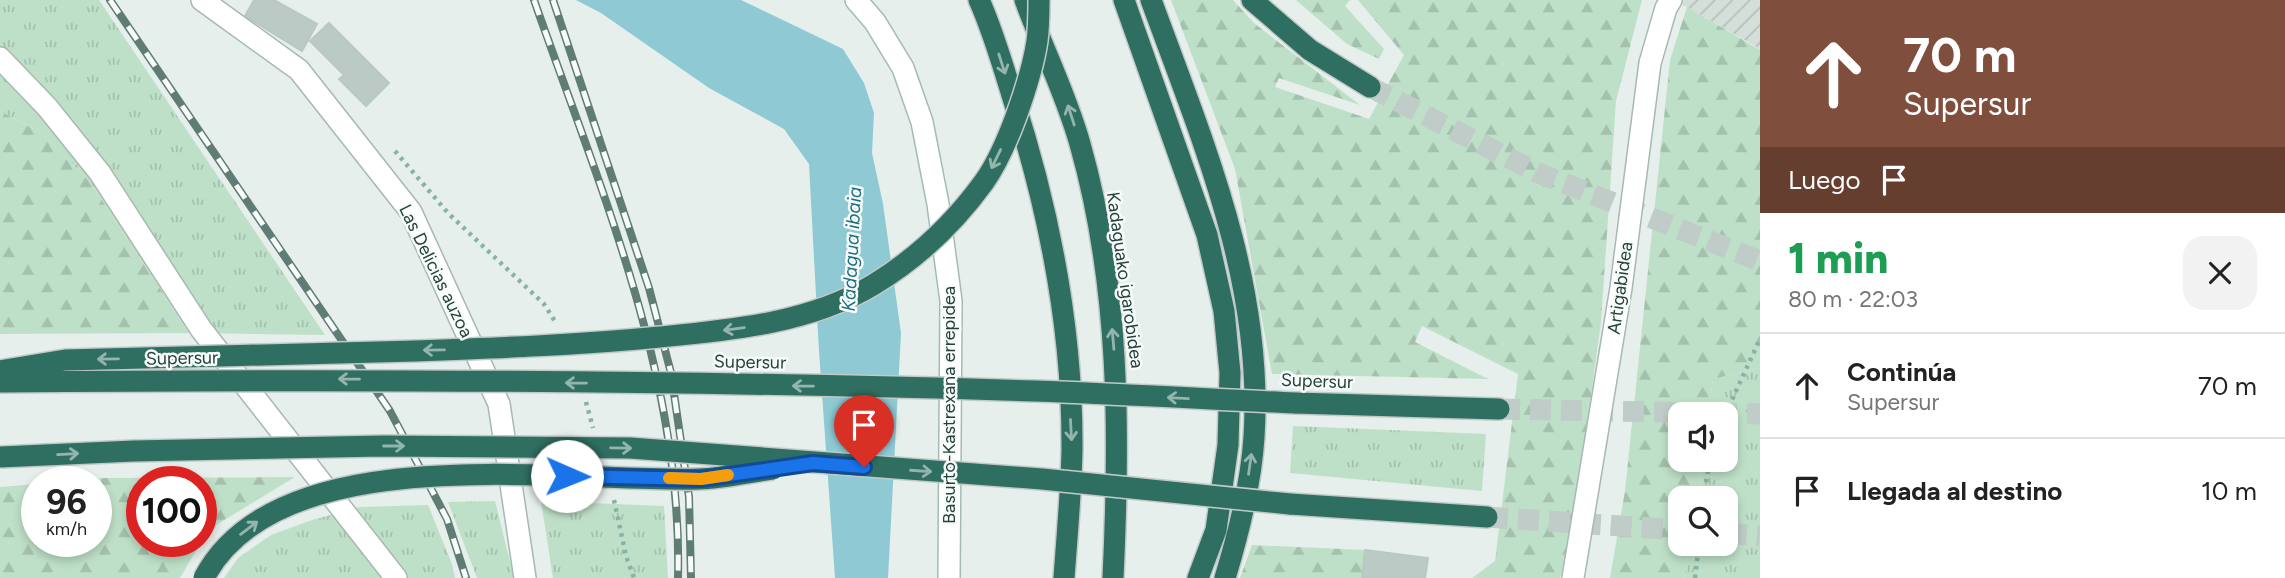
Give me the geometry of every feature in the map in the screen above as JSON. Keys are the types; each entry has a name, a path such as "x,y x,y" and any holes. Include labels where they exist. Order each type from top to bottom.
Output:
{"highway":[{"path":"979,0 989,22 1028,143 1048,222 1059,289 1067,345 1072,450 1064,578"},
{"name":"Kadaguako igarobidea","path":"1025,0 1042,48 1064,95 1076,133 1099,236 1112,324 1116,377 1117,483 1113,578"},
{"path":"0,372 65,360 529,348 612,342 737,329 782,320 835,303 873,285 914,256 954,219 986,180 1010,130 1028,80 1037,40 1039,0"},
{"path":"1124,0 1207,235 1224,311 1230,373 1228,445 1216,530 1198,578"},
{"path":"1151,0 1194,113 1234,239 1248,310 1255,375 1254,439 1242,524 1225,578"},
{"path":"1252,0 1310,50 1370,87"},
{"name":"Supersur","path":"0,382 332,379 722,384 1036,391 1499,409"},
{"path":"0,457 134,451 410,446 630,448 1042,479 1290,504 1487,517"},
{"path":"204,578 213,561 248,526 292,502 359,485 459,474 701,479 813,463"}],"street":[{"name":"Las Delicias auzoa","path":"202,0 299,70 411,212 499,404 525,578"},
{"name":"Basurto-Kastrexana errepidea","path":"856,0 875,22 903,68 922,122 938,204 951,301 949,578"},
{"name":"Artigabidea","path":"1573,578 1621,288 1650,63 1666,8 1671,0"},
{"path":"0,58 47,107 100,173 201,329 396,578"}],"path":[{"path":"391,146 448,213 544,304 562,334"},
{"path":"1732,402 1760,339"},
{"path":"583,394 594,431"},
{"path":"612,494 626,556 634,578"},
{"path":"1696,578 1698,556"}],"shaded area":[{"path":"1674,0 1760,0 1760,50 1755,46"}],"green space":[{"path":"0,0 99,0 325,335 189,333 90,182 43,134 0,111"},
{"path":"1171,0 1233,0 1254,23 1360,105 1279,78 1275,87 1369,119 1404,55 1358,0 1642,0 1616,101 1601,322 1572,537 1560,578 1472,578 1495,561 1518,374 1422,326 1415,342 1488,379 1272,374 1235,169"},
{"path":"1296,0 1350,0 1345,6 1384,49 1379,59 1347,44"},
{"path":"1687,7 1760,50 1760,368 1713,379 1710,402 1668,402 1668,472 1700,472 1699,486 1668,486 1668,556 1688,556 1684,578 1610,578 1625,491 1670,60"},
{"path":"0,111 43,134 90,182 189,333 0,334"},
{"path":"1760,368 1760,578 1684,578 1688,556 1738,556 1738,486 1699,486 1700,472 1738,472 1738,402 1710,402 1713,379"},
{"path":"1293,426 1486,434 1482,491 1290,473"},
{"path":"217,477 295,477 217,525"},
{"path":"112,478 126,478 126,557 192,557 180,578 0,578 0,487 21,485 21,557 112,557"},
{"path":"495,501 514,578 477,578 448,502"},
{"path":"541,501 664,506 668,578 553,578"},
{"path":"428,505 455,578 224,578 238,558 271,535 312,520 360,507"},
{"path":"1252,545 1365,550 1362,578 1240,578"}],"water":[{"name":"Kadagua ibaia","path":"576,0 741,0 843,49 864,83 874,113 872,153 883,204 901,333 888,578 835,578 809,164 784,129 709,88 601,13"}],"building":[{"path":"254,0 274,0 317,24 302,51 245,16"},
{"path":"329,23 389,83 366,106 339,79 344,75 310,41"},
{"path":"1365,550 1428,558 1425,578 1362,578"}],"tunnel":[{"path":"1370,87 1536,172 1760,261"},
{"path":"1499,409 1760,414"},
{"path":"1487,517 1668,529"},
{"path":"1738,534 1760,536"}],"railway":[{"path":"110,0 390,411 447,519 466,578"},
{"path":"534,0 609,212 652,356 667,429 676,503 678,578"},
{"path":"553,0 649,288 671,373 689,497 691,578"}],"slow traffic":[{"path":"669,478 701,479 728,475"}],"route":[{"path":"567,476 701,479 813,463 864,467"}]}
